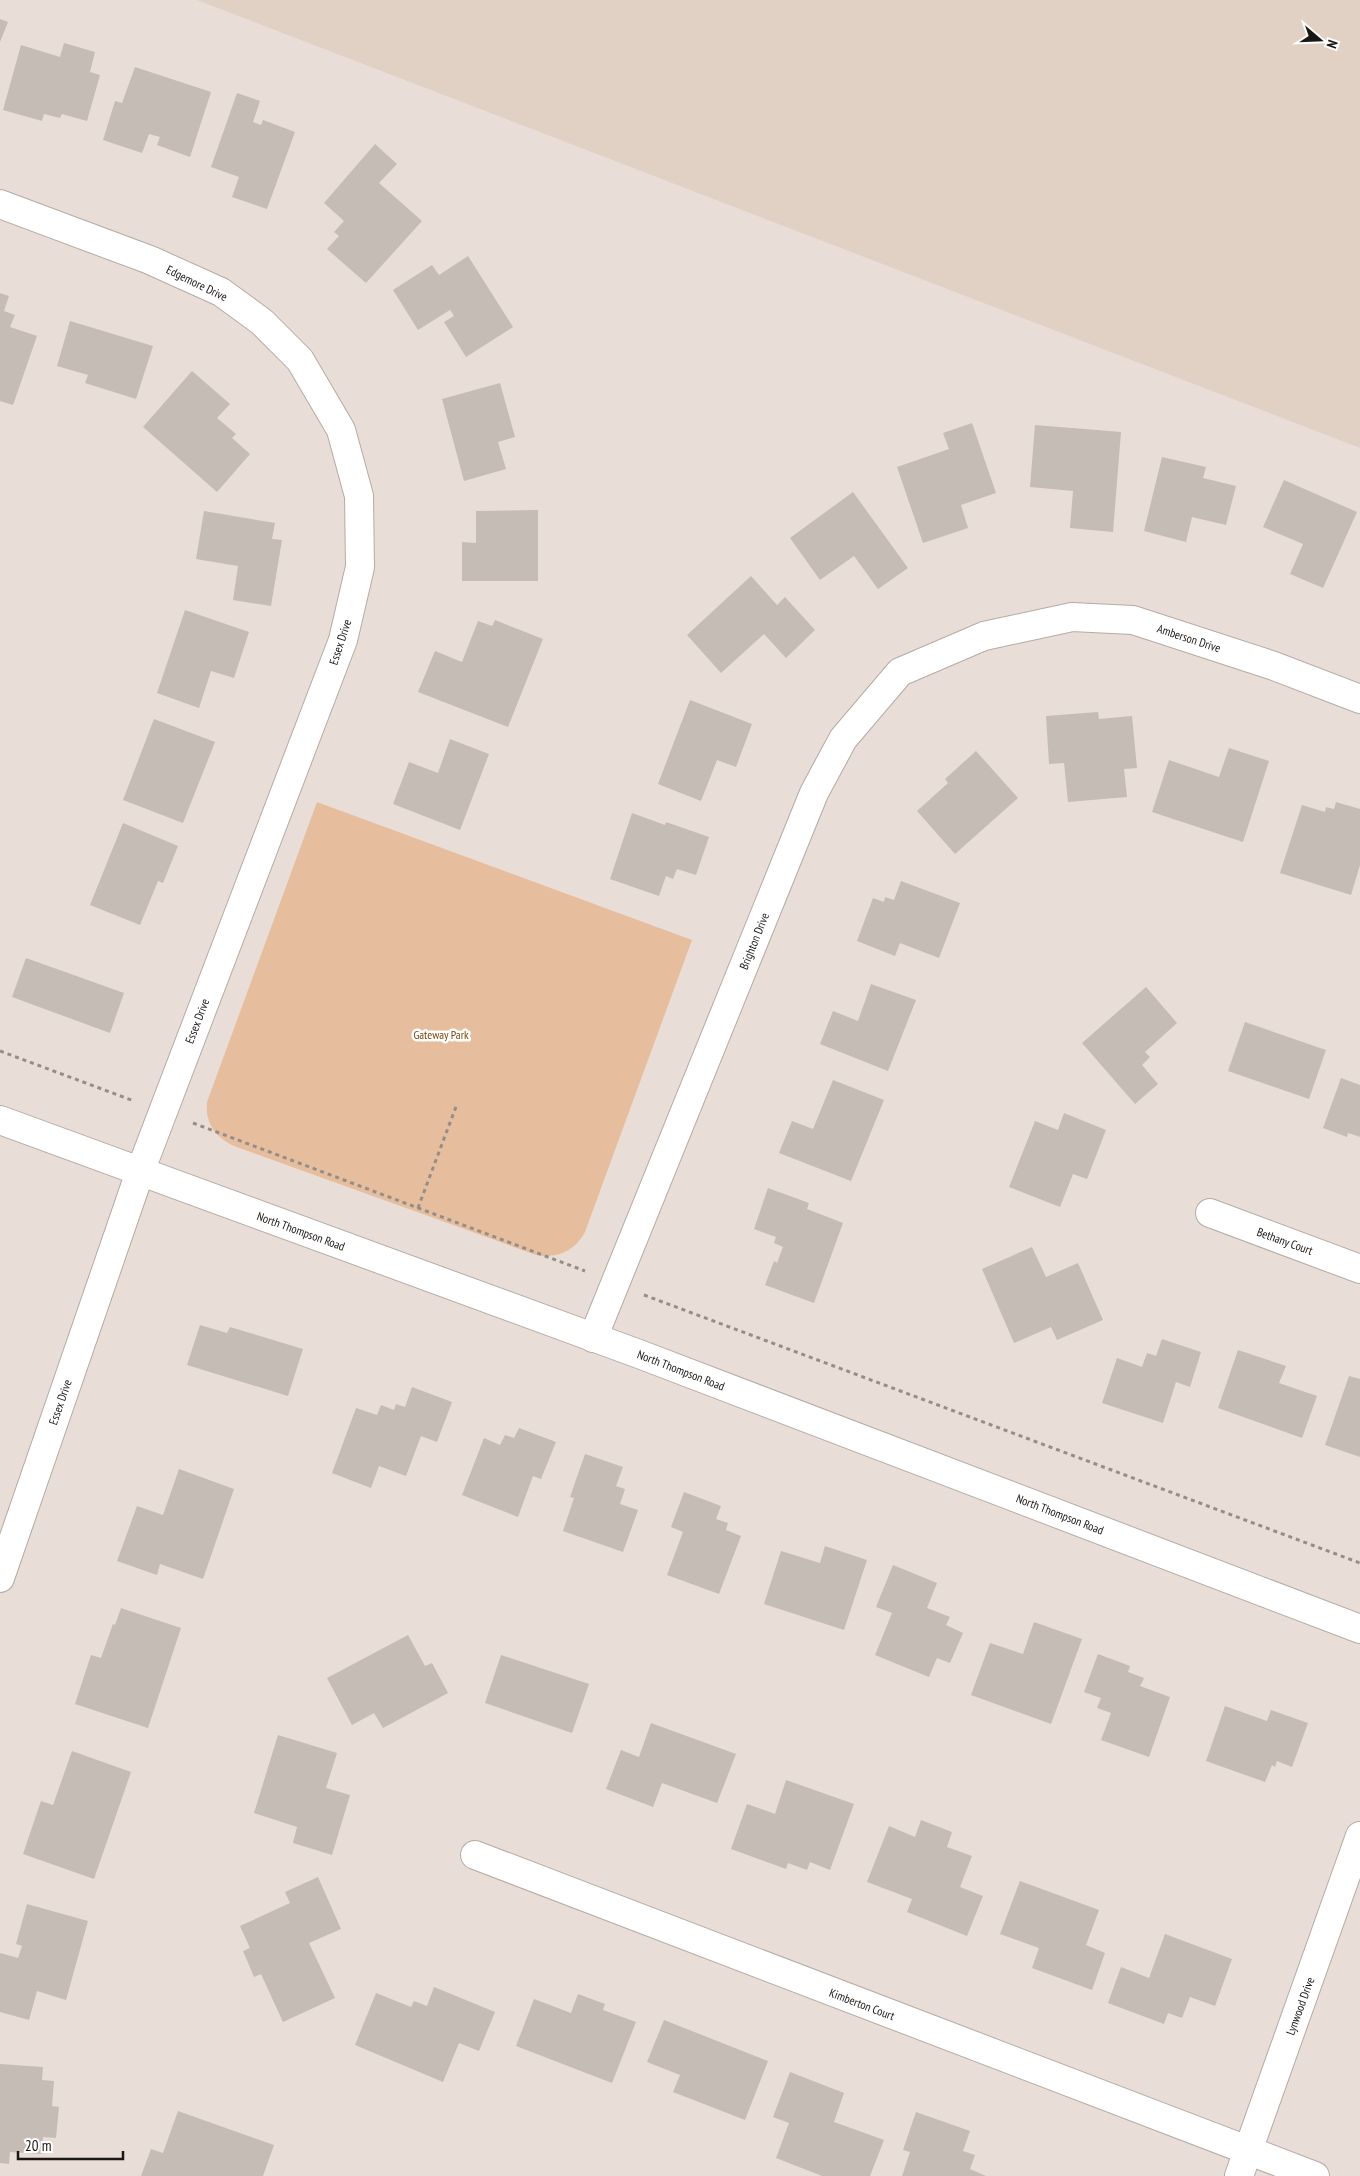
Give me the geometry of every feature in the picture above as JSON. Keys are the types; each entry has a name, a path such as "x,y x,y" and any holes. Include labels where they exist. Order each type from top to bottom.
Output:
{"street":[{"name":"Edgemore Drive","path":"0,204 150,260 221,292 262,322 300,360 341,430 349,460"},
{"name":"Essex Drive","path":"0,1578 140,1172 343,640 360,567 359,496 349,460"},
{"name":"Amberson Drive","path":"1012,630 1072,617 1134,620 1274,666 1360,700"},
{"name":"Brighton Drive","path":"593,1338 814,793 843,739 900,672 984,636 1012,630"},
{"name":"North Thompson Road","path":"0,1120 593,1338 1360,1629"},
{"name":"Bethany Court","path":"1210,1213 1360,1269"},
{"name":"Lynwood Drive","path":"1243,2164 1360,1836"},
{"name":"Kimberton Court","path":"475,1856 1243,2164 1314,2176"}],"path":[{"path":"0,1050 1360,1563"},
{"path":"418,1208 457,1104"}],"shaded area":[{"path":"197,0 1360,0 1360,448"}],"green space":[{"name":"Gateway Park","path":"317,802 692,940 585,1232 571,1249 551,1256 536,1255 234,1146 221,1138 210,1123 207,1102"}],"building":[{"path":"0,19 8,22 0,42"},
{"path":"64,43 95,52 90,72 100,75 87,121 62,114 60,118 44,114 42,121 3,110 21,45 60,57"},
{"path":"135,67 211,92 190,157 157,145 160,137 149,134 142,153 103,140 115,101 122,103"},
{"path":"237,93 260,101 253,122 261,125 263,120 295,132 267,209 232,197 239,177 211,167"},
{"path":"375,144 397,164 379,183 422,221 366,283 327,249 339,236 334,232 344,221 324,203"},
{"path":"468,256 513,327 466,357 444,322 454,316 450,310 418,330 393,290 432,265 439,275"},
{"path":"0,293 9,296 4,311 15,315 10,327 37,336 13,405 0,401"},
{"path":"70,321 153,346 136,399 85,383 88,375 57,366"},
{"path":"192,371 230,404 217,418 236,434 232,438 250,454 217,492 143,427"},
{"path":"500,383 515,437 498,442 506,469 464,481 442,399"},
{"path":"972,423 996,493 961,505 968,528 923,543 897,467 949,449 943,433"},
{"path":"1035,425 1121,432 1113,532 1070,528 1073,491 1030,487"},
{"path":"1162,457 1206,467 1203,478 1236,486 1226,525 1192,517 1186,542 1144,531"},
{"path":"1284,480 1357,512 1323,588 1290,574 1303,544 1263,527"},
{"path":"853,492 908,568 878,589 854,556 820,580 790,538"},
{"path":"538,510 538,581 462,581 462,542 476,543 476,511"},
{"path":"204,511 275,523 272,539 282,540 271,606 233,600 238,566 196,559"},
{"path":"751,576 777,605 785,597 815,630 786,658 764,634 721,673 687,635"},
{"path":"185,610 249,632 234,678 211,671 199,708 157,693"},
{"path":"495,620 543,639 508,727 418,692 435,651 462,662 478,621 492,626"},
{"path":"690,700 752,724 736,767 717,760 701,801 658,784"},
{"path":"1098,712 1099,719 1132,716 1137,768 1124,769 1127,797 1068,802 1064,763 1049,764 1046,716"},
{"path":"154,719 215,742 183,823 123,800"},
{"path":"450,739 489,754 460,830 393,804 409,762 438,773"},
{"path":"1229,748 1269,761 1243,842 1152,812 1169,760 1219,777"},
{"path":"976,751 1018,798 955,854 917,811 948,783 945,779"},
{"path":"1336,802 1360,809 1360,865 1351,895 1280,873 1302,805 1325,812 1326,807 1334,809"},
{"path":"632,813 665,825 666,822 709,837 696,875 677,869 673,879 666,876 659,896 610,879"},
{"path":"123,823 178,846 163,883 158,881 140,925 90,905"},
{"path":"901,881 960,903 939,958 900,943 895,956 857,941 873,898 884,902 885,897 894,900"},
{"path":"26,958 124,993 110,1033 12,997"},
{"path":"871,984 916,1000 888,1071 820,1044 833,1011 858,1021"},
{"path":"1146,987 1177,1023 1145,1052 1150,1057 1142,1065 1158,1084 1135,1104 1082,1043"},
{"path":"1245,1022 1326,1050 1309,1099 1228,1071"},
{"path":"1341,1078 1360,1085 1360,1137 1348,1133 1347,1137 1323,1128"},
{"path":"833,1080 884,1100 851,1181 779,1153 792,1121 813,1129"},
{"path":"1064,1113 1106,1130 1087,1179 1073,1174 1060,1207 1009,1187 1035,1121 1058,1130"},
{"path":"768,1188 809,1203 807,1209 843,1223 814,1303 765,1285 774,1261 777,1263 783,1247 774,1243 776,1237 754,1229"},
{"path":"1032,1247 1046,1277 1078,1263 1103,1320 1057,1340 1051,1327 1014,1343 982,1269"},
{"path":"200,1325 227,1333 230,1327 303,1349 288,1396 187,1365"},
{"path":"1162,1339 1201,1352 1190,1387 1176,1382 1163,1423 1102,1403 1117,1358 1142,1367 1147,1353 1156,1356"},
{"path":"1238,1350 1286,1366 1279,1383 1317,1396 1302,1438 1218,1408"},
{"path":"1349,1376 1360,1379 1360,1457 1325,1445"},
{"path":"412,1387 452,1402 437,1442 421,1436 406,1476 379,1466 371,1488 332,1473 356,1408 377,1415 381,1405 394,1410 396,1404 405,1407"},
{"path":"519,1428 556,1442 541,1479 533,1476 518,1517 462,1495 484,1438 500,1445 505,1435 514,1438"},
{"path":"585,1454 623,1467 616,1486 625,1489 620,1504 638,1510 623,1552 563,1531 574,1498 570,1497"},
{"path":"179,1469 234,1489 203,1579 160,1564 157,1575 117,1561 137,1506 163,1515"},
{"path":"684,1492 721,1506 716,1519 728,1523 726,1530 741,1536 719,1594 667,1575 683,1532 671,1527"},
{"path":"825,1546 867,1560 844,1630 764,1604 781,1551 820,1563"},
{"path":"893,1565 937,1583 927,1608 950,1617 946,1625 963,1633 950,1663 937,1658 929,1677 875,1655 892,1613 876,1607"},
{"path":"121,1608 181,1628 148,1728 75,1704 91,1655 101,1658"},
{"path":"1034,1622 1082,1639 1051,1724 971,1695 990,1643 1023,1654"},
{"path":"408,1635 425,1666 432,1663 448,1693 383,1728 374,1713 352,1725 327,1678"},
{"path":"1098,1654 1130,1666 1128,1672 1144,1678 1140,1686 1170,1697 1149,1757 1101,1740 1111,1713 1097,1708 1101,1698 1084,1692"},
{"path":"501,1655 589,1684 572,1733 485,1703"},
{"path":"1225,1706 1267,1721 1271,1710 1308,1723 1292,1767 1277,1761 1275,1767 1272,1765 1265,1782 1206,1761"},
{"path":"651,1723 736,1754 717,1803 662,1783 653,1807 606,1789 621,1750 639,1757"},
{"path":"278,1735 337,1753 326,1788 350,1795 332,1855 293,1843 297,1827 254,1813"},
{"path":"72,1751 131,1772 94,1879 23,1854 41,1801 53,1805"},
{"path":"786,1780 854,1804 830,1870 810,1862 807,1870 788,1863 786,1869 731,1849 747,1804 775,1814"},
{"path":"921,1820 952,1832 947,1847 972,1856 960,1887 983,1896 967,1936 907,1912 912,1899 867,1882 889,1826 915,1837"},
{"path":"318,1877 341,1929 309,1943 335,1998 283,2022 261,1974 254,1977 243,1951 250,1948 240,1926 290,1903 285,1892"},
{"path":"1020,1881 1099,1910 1086,1945 1105,1953 1092,1990 1032,1968 1039,1948 1000,1934"},
{"path":"27,1904 88,1921 66,2000 37,1991 29,2020 0,2012 0,1953 18,1958 22,1946 16,1944"},
{"path":"1165,1934 1232,1959 1215,2006 1190,1997 1182,2018 1168,2013 1164,2024 1108,2003 1121,1967 1149,1978"},
{"path":"434,1987 495,2012 479,2051 459,2043 443,2082 355,2045 376,1993 411,2007 414,2001 427,2006"},
{"path":"578,1994 605,2004 603,2010 636,2022 612,2083 516,2046 534,1999 571,2013"},
{"path":"664,2020 768,2061 745,2120 673,2092 680,2075 647,2062"},
{"path":"0,2064 43,2067 42,2080 54,2081 52,2106 59,2107 56,2138 43,2137 42,2154 10,2152 9,2164 0,2163"},
{"path":"790,2072 844,2093 834,2122 884,2140 870,2176 822,2176 776,2158 789,2123 773,2117"},
{"path":"178,2111 274,2145 263,2176 141,2176 151,2149 163,2153"},
{"path":"916,2112 970,2131 963,2151 975,2155 970,2169 986,2176 902,2176 910,2152 903,2150"}]}
